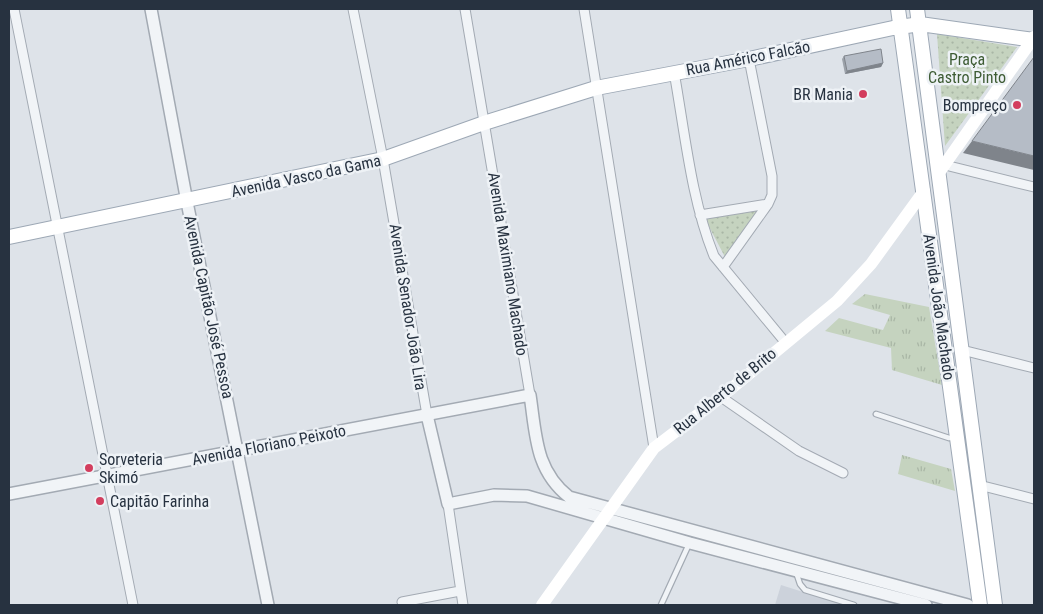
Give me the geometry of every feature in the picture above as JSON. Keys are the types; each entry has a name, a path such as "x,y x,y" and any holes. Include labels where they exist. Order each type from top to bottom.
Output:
{"main road":[{"name":"Avenida João Machado","path":"898,9 980,605"},
{"name":"Avenida João Machado","path":"917,9 942,169 962,350 995,605"},
{"name":"Rua Américo Falcão","path":"596,88 920,24 1034,38"},
{"path":"942,169 1034,38"},
{"name":"Avenida Vasco da Gama","path":"9,237 187,202 383,159 484,123 596,88"},
{"name":"Rua Alberto de Brito","path":"542,605 654,448 721,397 785,342 837,301 855,283 924,191"}],"street":[{"path":"14,9 133,605"},
{"name":"Avenida Capitão José Pessoa","path":"151,9 187,202 268,605"},
{"name":"Avenida Senador João Lira","path":"353,9 383,159 427,415 448,504 463,605"},
{"name":"Avenida Maximiano Machado","path":"465,9 538,452 548,476 569,497 608,514"},
{"path":"584,9 654,448"},
{"path":"723,267 768,204 772,195 772,176 749,59"},
{"path":"674,72 700,215 714,256 785,342"},
{"path":"942,169 1034,188"},
{"path":"700,215 768,204"},
{"path":"962,350 1034,368"},
{"name":"Avenida Floriano Peixoto","path":"9,494 530,395"},
{"path":"721,397 799,451 843,473"},
{"path":"979,485 1034,499"},
{"path":"448,504 494,494 511,494 535,498 795,558 968,605"},
{"path":"608,514 690,543 901,601 926,605"},
{"path":"402,602 460,591"}],"lane":[{"path":"876,414 949,438 957,438"},
{"path":"661,605 690,543"},
{"path":"795,558 800,584 805,590 854,605"},
{"path":"901,601 913,590"}],"shaded area":[{"path":"781,585 844,605 775,605"}],"green space":[{"name":"Praça Castro Pinto","path":"937,34 1017,47 945,146"},
{"path":"758,210 725,257 704,217"},
{"path":"865,294 929,307 942,385 892,370 891,348 825,331 839,318 883,330 890,315 852,304"},
{"path":"902,455 951,469 955,491 898,474"}],"building":[{"path":"881,49 883,63 847,71 844,56"},
{"name":"Bompreço","path":"1034,57 1034,156 972,141"}],"place":[{"name":"BR Mania","path":"863,94"},
{"name":"Bompreço","path":"1017,105"},
{"name":"Sorveteria Skimó","path":"89,468"},
{"name":"Capitão Farinha","path":"100,501"}]}
